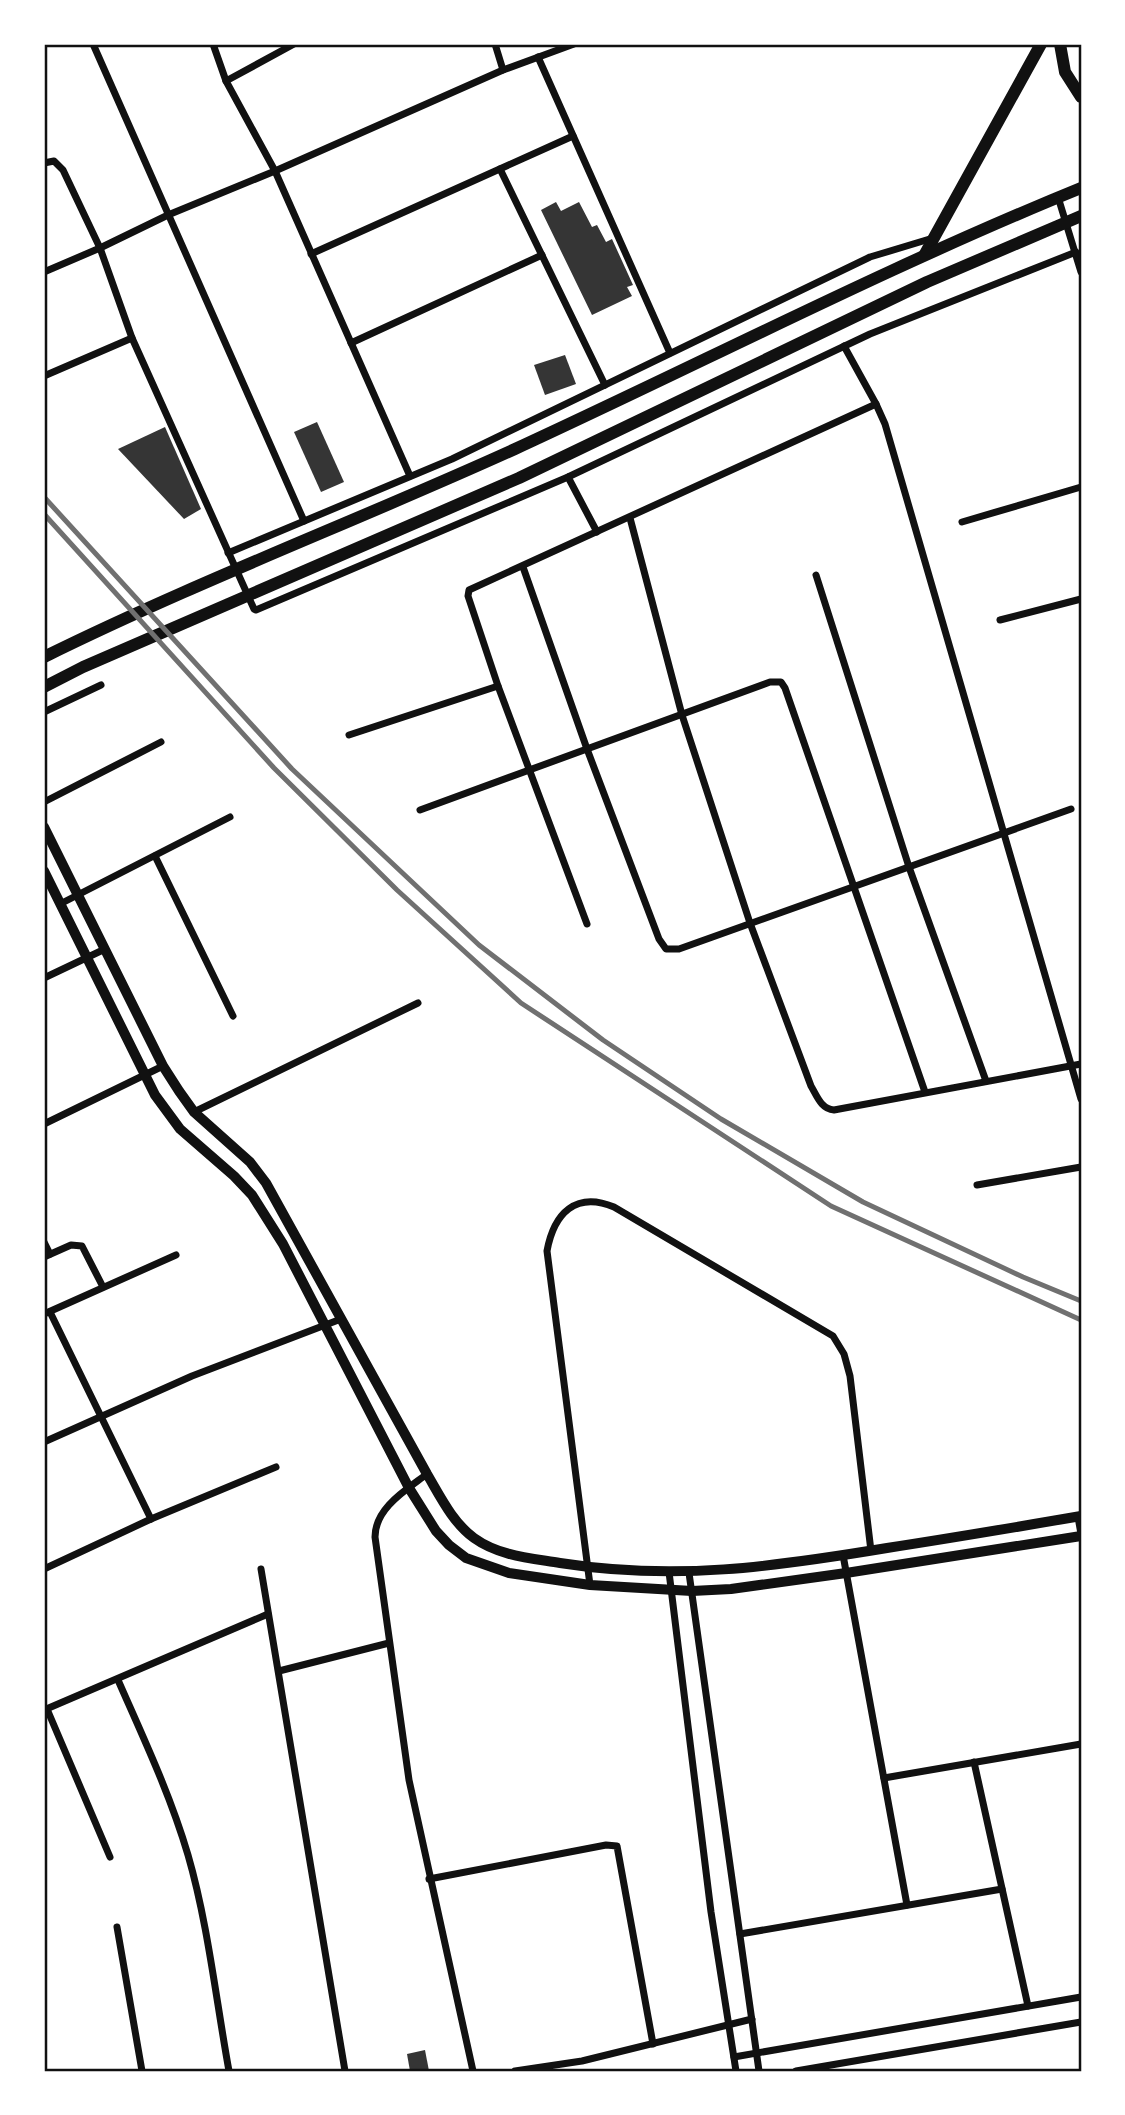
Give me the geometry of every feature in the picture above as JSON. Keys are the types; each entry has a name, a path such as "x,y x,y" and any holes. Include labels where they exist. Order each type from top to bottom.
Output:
{"main road":[{"path":"925,254 1041,44"},
{"path":"1060,44 1065,72 1081,97"},
{"path":"44,657 113,624 514,449 925,254 1081,188"},
{"path":"44,687 83,667 519,478 901,294 1081,216"}],"street":[{"path":"93,44 304,521"},
{"path":"213,44 226,81 275,171 410,476"},
{"path":"226,81 294,44"},
{"path":"495,44 503,70"},
{"path":"44,272 168,215 275,171 503,70 574,44"},
{"path":"538,57 670,354"},
{"path":"311,254 573,136"},
{"path":"44,163 54,161 60,165 100,248 132,338 228,553 254,609 258,610 568,477 844,346 1076,252"},
{"path":"500,169 604,385"},
{"path":"1058,197 1081,272"},
{"path":"228,553 410,476 870,257 934,237"},
{"path":"351,343 542,255"},
{"path":"44,376 132,338"},
{"path":"844,346 876,404 889,437 1081,1099"},
{"path":"587,924 498,686 468,592 876,404"},
{"path":"568,477 597,532"},
{"path":"962,522 1081,487"},
{"path":"630,518 682,715 750,923 811,1086 826,1108 834,1110 1081,1064"},
{"path":"523,567 587,749 659,939 666,949 679,949 1071,809"},
{"path":"817,575 909,867 986,1081"},
{"path":"1000,620 1081,599"},
{"path":"420,810 770,682 781,682 925,1093"},
{"path":"44,712 101,685"},
{"path":"349,735 498,686"},
{"path":"44,802 161,742"},
{"path":"60,904 230,817"},
{"path":"44,827 163,1066 194,1112 250,1162 267,1183 427,1474 460,1525 472,1537 491,1548 522,1557 624,1571 689,1573 745,1569 871,1551 1080,1517 1081,1535 846,1573 731,1589 692,1591 590,1585 509,1573 466,1558 436,1531 409,1488 283,1244 252,1195 180,1129 155,1095 44,871"},
{"path":"155,856 233,1016"},
{"path":"44,978 105,950"},
{"path":"194,1112 418,1003"},
{"path":"44,1124 163,1066"},
{"path":"977,1185 1081,1167"},
{"path":"590,1585 547,1251 549,1238 561,1215 572,1206 589,1201 614,1208 832,1336 844,1354 850,1376 871,1551"},
{"path":"44,1242 47,1256 71,1245 82,1246 103,1287"},
{"path":"151,1519 47,1313 176,1255"},
{"path":"44,1441 192,1376 341,1319"},
{"path":"44,1569 151,1519 276,1467"},
{"path":"427,1474 382,1513 375,1528 409,1780 473,2071"},
{"path":"843,1555 907,1905"},
{"path":"261,1569 345,2071"},
{"path":"669,1572 711,1912 736,2071"},
{"path":"689,1573 760,2071"},
{"path":"110,1857 45,1709 268,1614"},
{"path":"279,1671 389,1643"},
{"path":"118,1680 163,1784 188,1855 198,1895 229,2071"},
{"path":"884,1778 1081,1744"},
{"path":"974,1762 1028,2006"},
{"path":"429,1878 606,1845 617,1846 653,2044"},
{"path":"740,1934 1002,1889"},
{"path":"117,1927 142,2071"},
{"path":"734,2057 1081,1997"},
{"path":"515,2071 582,2061 752,2019"},
{"path":"796,2071 1081,2022"},
{"path":"582,2061 584,2071"}],"building":[{"path":"556,202 561,211 579,202 592,227 597,225 606,242 612,239 633,285 627,287 632,296 592,315 541,210"},
{"path":"565,355 576,384 545,395 534,365"},
{"path":"317,422 344,482 321,492 294,432"},
{"path":"165,427 201,509 184,519 118,449"},
{"path":"425,2050 429,2071 410,2071 407,2054"}],"railway":[{"path":"44,497 292,769 479,945 603,1040 721,1119 863,1202 1023,1277 1081,1301"},
{"path":"44,514 274,768 397,890 521,1003 831,1206 1081,1320"}]}
